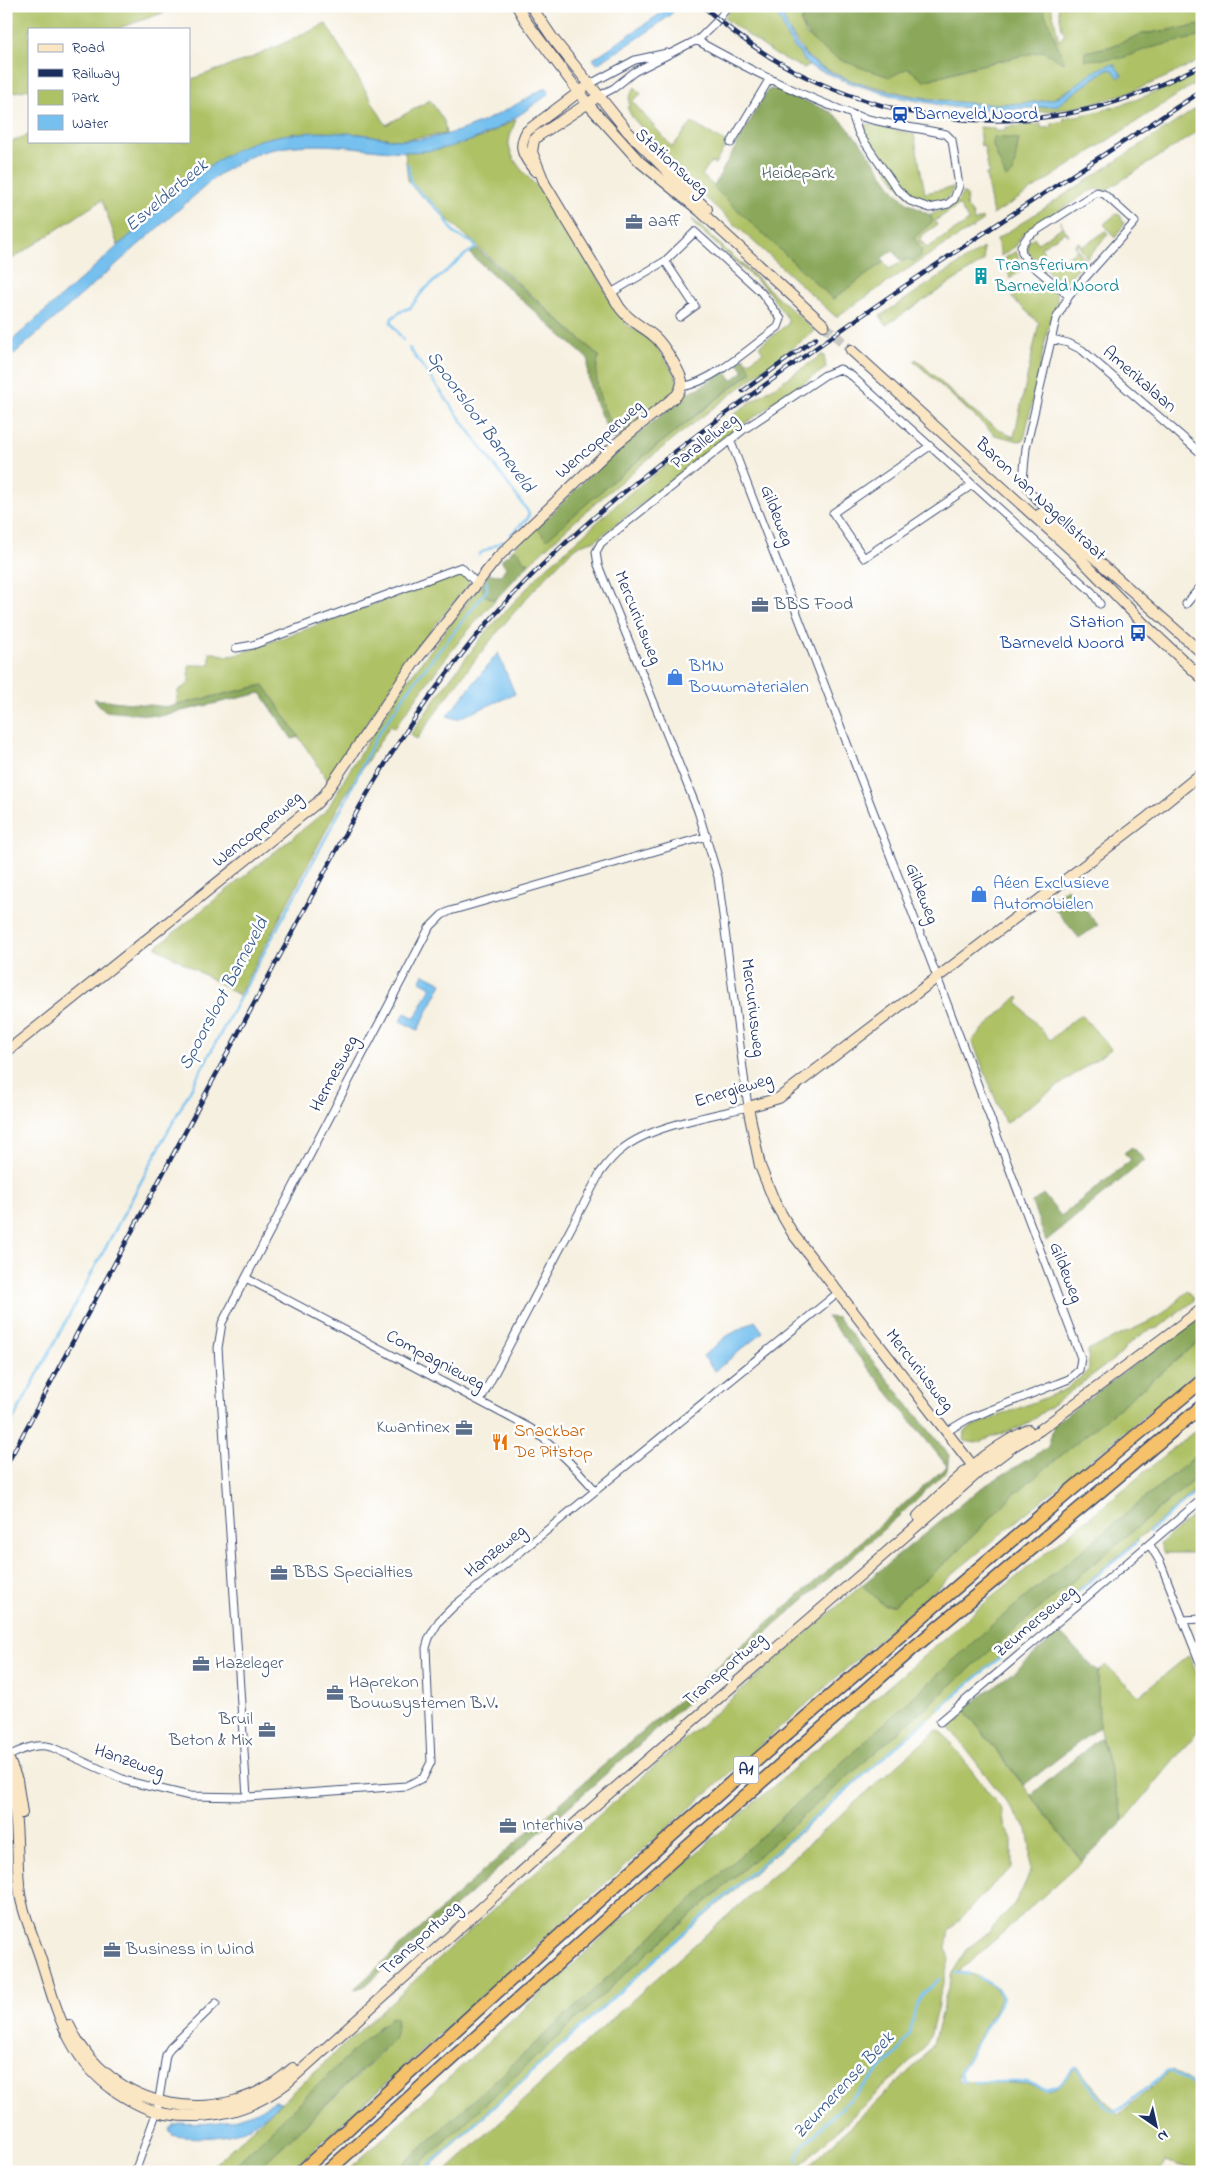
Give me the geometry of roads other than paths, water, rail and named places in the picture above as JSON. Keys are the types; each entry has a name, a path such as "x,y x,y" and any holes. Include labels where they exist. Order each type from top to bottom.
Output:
{"highway":[{"name":"A1","path":"302,2172 639,1865 898,1635 1202,1381"},
{"name":"A1","path":"327,2172 651,1879 911,1650 1202,1406"}],"street":[{"name":"Stationsweg","path":"517,6 578,92 640,162 700,211 826,323 678,183 628,132 554,40 531,6"},
{"path":"682,387 682,379 660,342 629,320 610,293 545,184 533,157 532,147 534,140 566,116 614,88 634,72 696,40 708,31 728,6"},
{"path":"696,40 770,78 852,114 886,123 946,134 952,140 959,186 954,199 942,207 930,208 917,204 902,195 859,134 852,114"},
{"path":"545,184 524,158 522,150 527,131 590,84 635,60 675,52"},
{"path":"731,143 770,78"},
{"path":"1052,339 1059,311 1069,296 1135,222 1100,192 1092,194 1028,236 1021,246 1022,253 1027,261 1069,296"},
{"name":"Wencopperweg","path":"6,1052 317,803 414,663 498,557 616,444 674,399 682,387 696,384 710,376 780,324 781,319 761,292 698,233 692,233 665,261"},
{"path":"610,293 665,261 695,306 680,317"},
{"name":"Baron van Nagellstraat","path":"1052,339 1026,448 1023,480 1030,492 1049,511 1064,531"},
{"name":"Amerikalaan","path":"1052,339 1068,343 1082,350 1202,454"},
{"name":"Baron van Nagellstraat","path":"1202,653 1064,531 1043,517 854,348 1078,556 1145,625 1202,678"},
{"name":"Parallelweg","path":"597,550 608,536 731,442 743,430 831,371 840,369 852,376 930,446"},
{"name":"Gildeweg","path":"731,442 1081,1358"},
{"path":"972,485 864,558 833,513 930,446 1092,592 1100,604"},
{"name":"Mercuriusweg","path":"597,550 598,565 707,836 718,878 748,1107 760,1166 775,1203 793,1234 976,1469"},
{"path":"236,648 253,645 461,567 476,583"},
{"path":"1186,604 1202,585"},
{"name":"Energieweg","path":"1150,816 1202,764"},
{"name":"Energieweg","path":"480,1401 600,1173 611,1159 635,1140 652,1133 779,1098 1150,816 1202,772"},
{"name":"Hermesweg","path":"247,1797 227,1517 218,1348 222,1324 429,928 450,911 707,836"},
{"name":"Compagnieweg","path":"246,1278 530,1428 547,1440 571,1462 595,1490"},
{"name":"Hanzeweg","path":"7,1755 36,1745 52,1747 120,1779 173,1793 212,1798 406,1786 423,1778 432,1762 426,1648 438,1621 595,1490 838,1293"},
{"path":"976,1469 1010,1439 1052,1419 1202,1309"},
{"name":"Mercuriusweg","path":"946,1432 968,1419 1069,1379 1079,1370 1081,1358"},
{"name":"Transportweg","path":"6,1774 16,1809 19,1885 23,1910 69,2040 87,2067 105,2084 129,2100 195,2116 229,2112 246,2107 265,2098 287,2083 600,1802 976,1469"},
{"name":"Zeumerseweg","path":"940,1722 1202,1500"},
{"path":"1150,1545 1160,1562 1202,1668"},
{"path":"1182,1620 1202,1619"},
{"name":"Transportweg","path":"7,1755 21,1796 24,1874 28,1907 66,2019 79,2044 103,2071 157,2106"},
{"path":"135,2172 157,2106 164,2062 170,2048 216,2003"}],"water":[{"path":"672,6 678,6 664,20 597,64 593,59"},
{"path":"774,6 779,6 793,39 801,51 826,70 854,82 922,98 993,104 1023,103 1057,97 1096,71 1114,64 1122,75 1119,78 1113,70 1107,69 1056,106 1002,110 952,107 896,97 847,82 809,66 788,39"},
{"path":"546,87 549,94 508,122 482,136 451,146 410,152 309,145 269,150 243,160 218,175 6,361 6,346 186,185 214,163 244,146 272,137 309,132 358,134 399,140 439,136 458,131 494,116"},
{"path":"498,653 515,694 457,719 447,716"},
{"path":"424,974 442,983 418,1030 400,1021 405,1013 415,1018 431,987 420,981"},
{"path":"755,1321 763,1332 715,1371 703,1356 727,1336"},
{"path":"274,2101 281,2102 264,2117 239,2132 210,2137 180,2137 172,2135 169,2130 173,2125 180,2123 205,2124 241,2117"}],"waterway":[{"name":"Spoorsloot Barneveld","path":"403,340 391,323 392,318 403,310 410,308 423,291 466,254 476,248 473,243 455,234 441,212 411,184 408,164"},
{"name":"Spoorsloot Barneveld","path":"409,348 529,513 528,518 510,535"},
{"name":"Spoorsloot Barneveld","path":"479,555 503,541"},
{"name":"Spoorsloot Barneveld","path":"6,1433 345,802 375,739 409,689 487,590 487,581"},
{"path":"1149,1532 1202,1487"},
{"path":"939,1709 1138,1541"},
{"path":"422,2172 728,1893 928,1719"},
{"name":"Zeumerense Beek","path":"955,1973 970,1974"},
{"name":"Zeumerense Beek","path":"966,2082 962,2081 960,2072 1003,1998 997,1988 978,1977"},
{"name":"Zeumerense Beek","path":"798,2161 797,2158 804,2145 898,2052 910,2033 916,2006 922,1995 939,1979"},
{"name":"Zeumerense Beek","path":"974,2082 1026,2082 1046,2089 1059,2085 1074,2068 1077,2069 1108,2109 1113,2112 1119,2110 1170,2071 1202,2090"}],"tunnel":[{"path":"824,325 851,350"}],"railway":[{"path":"703,6 744,39 788,67 835,89 884,106 934,116 986,120 1037,118 1089,109 1147,90 1202,65"},
{"path":"6,1466 359,808 409,727 446,675 485,626 536,571 568,541 600,512 668,457 878,304 1202,91"},
{"path":"743,391 816,338"}],"place":[{"name":"Barneveld Noord","path":"900,115"},
{"name":"aaff","path":"634,222"},
{"name":"Transferium Barneveld Noord","path":"981,276"},
{"name":"BBS Food","path":"760,605"},
{"name":"Station Barneveld Noord","path":"1138,633"},
{"name":"BMN Bouwmaterialen","path":"675,677"},
{"name":"Aéen Exclusieve Automobielen","path":"979,894"},
{"name":"Kwantinex","path":"464,1428"},
{"name":"Snackbar De Pitstop","path":"500,1442"},
{"name":"BBS Specialties","path":"279,1573"},
{"name":"Hazeleger","path":"201,1664"},
{"name":"Haprekon Bouwsystemen B.V.","path":"335,1693"},
{"name":"Bruil Beton & Mix","path":"267,1730"},
{"name":"Interhiva","path":"508,1826"},
{"name":"Business in Wind","path":"112,1950"}],"park label":[{"name":"Heidepark","path":"798,174"}],"water label":[{"name":"Esvelderbeek","path":"167,196"}]}
